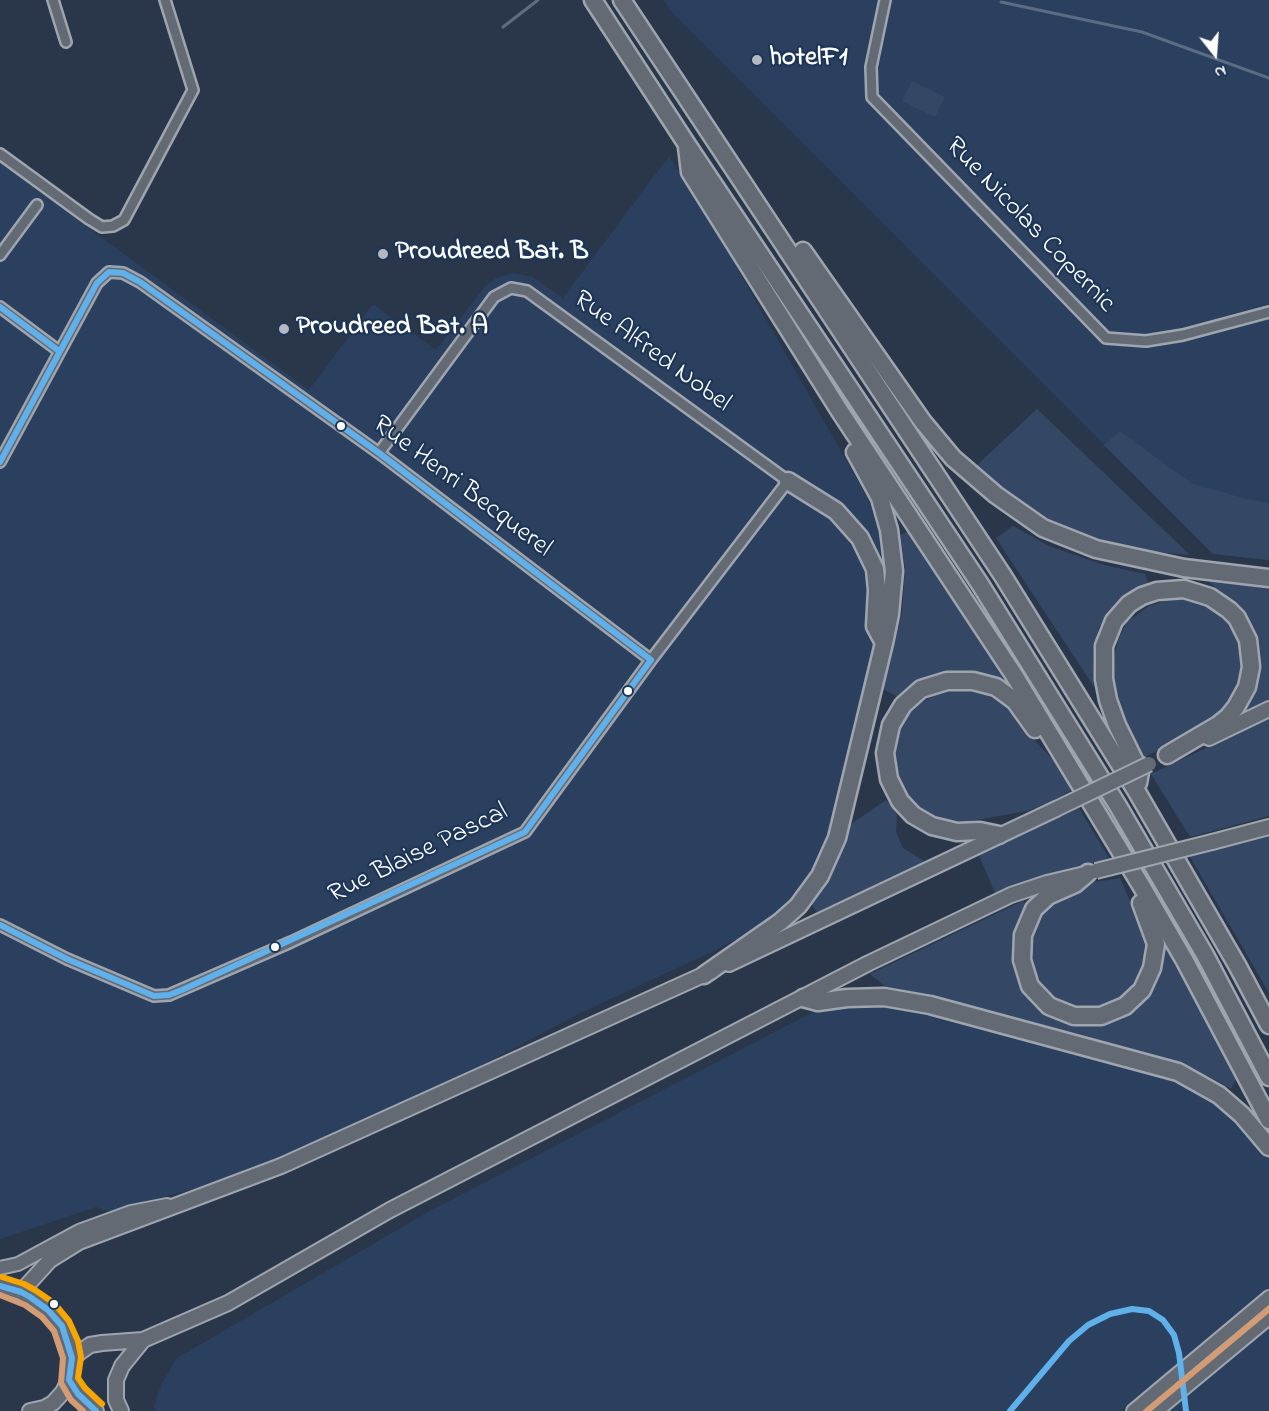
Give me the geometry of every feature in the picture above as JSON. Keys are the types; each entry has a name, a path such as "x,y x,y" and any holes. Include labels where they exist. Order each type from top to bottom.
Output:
{"highway":[{"path":"593,0 993,605 1124,816 1205,955 1269,1077"},
{"path":"622,0 1004,576 1137,792 1269,1025"},
{"path":"686,143 690,172 839,410 1008,666 1050,734 1185,961 1269,1120"},
{"path":"765,215 784,223 923,423 953,458 996,495 1043,528 1096,549 1184,568 1269,578"},
{"path":"704,975 780,922 798,906 820,876 837,838 885,643 894,571 889,530 880,498 845,436 839,410"},
{"path":"789,482 836,511 860,538 875,569 877,590 875,626 885,643"},
{"path":"1184,568 1201,562 1269,567"},
{"path":"1137,792 1140,772 1117,725 1108,700 1104,679 1104,646 1114,621 1129,604 1157,591 1184,589 1210,597 1237,618 1248,640 1251,667 1247,687 1228,717 1167,755"},
{"path":"999,835 980,831 957,832 932,826 913,815 900,801 889,779 885,753 891,725 903,705 921,689 947,681 973,681 996,687 1015,702 1036,730 1050,734"},
{"path":"1092,872 1075,884 1048,896 1034,909 1023,935 1022,960 1030,986 1048,1006 1074,1016 1101,1016 1117,1010 1125,1006 1142,990 1152,968 1156,944 1141,904 1142,887"},
{"path":"803,998 818,1002 847,998 884,998 930,1005 1178,1072 1219,1095 1242,1114 1269,1147"}],"main road":[{"path":"21,1292 50,1260 79,1242 281,1166 704,975 1167,755 1181,752 1269,709"},
{"path":"72,1358 90,1345 102,1342 143,1340 228,1303 390,1210 869,963 1011,895 1047,883 1269,827"},
{"path":"0,1268 18,1264 79,1231 120,1215 183,1202"},
{"path":"0,1286 21,1292 48,1310 62,1326 69,1344 72,1358 69,1380 63,1392 47,1409 30,1411"},
{"path":"1133,1411 1269,1297"},
{"path":"1157,1411 1269,1318"},
{"path":"121,1411 116,1400 116,1380 122,1366 143,1340"},
{"path":"69,1380 78,1394 96,1411"}],"street":[{"path":"53,0 66,42"},
{"path":"0,154 102,227 113,226 124,220 193,90 165,0"},
{"name":"Rue Nicolas Copernic","path":"885,0 871,67 872,97 1106,338 1146,340 1183,335 1269,312"},
{"path":"0,255 37,205"},
{"name":"Rue Henri Becquerel","path":"0,462 97,283 110,272 123,273 140,282 379,453 651,660"},
{"name":"Rue Alfred Nobel","path":"379,453 494,297 511,288 527,291 789,482"},
{"path":"0,307 59,351"},
{"name":"Rue Blaise Pascal","path":"0,925 68,959 154,996 169,995 525,832 651,660 789,482"}],"shaded area":[{"path":"664,0 1269,0 1269,560 1213,554 673,13"},
{"path":"912,81 945,97 935,117 902,101"},
{"path":"669,156 729,254 868,499 878,525 883,573 884,617 830,837 814,872 791,900 764,924 714,951 580,1013 454,1080 275,1160 206,1185 111,1212 96,1207 0,1239 0,163 309,390 373,304 436,350 486,285 498,277 513,273 533,277 563,298"},
{"path":"1037,409 1190,555 1124,549 1050,521 1000,488 975,467"},
{"path":"1120,431 1191,483 1246,499 1269,503 1269,560 1213,554 1104,445"},
{"path":"1013,526 1049,546 1104,565 1145,574 1150,587 1133,592 1113,607 1099,627 1093,653 1095,675 1104,702 996,538"},
{"path":"911,530 1005,675 999,680 917,685 898,697 883,689 902,613 905,568 900,535"},
{"path":"1207,580 1269,589 1269,701 1237,716 1254,689 1259,670 1257,639 1240,611"},
{"path":"1171,599 1194,599 1214,609 1230,623 1242,645 1244,668 1241,684 1229,705 1198,729 1143,758 1124,724 1114,682 1113,663 1118,640 1127,622 1149,606"},
{"path":"962,690 992,695 1012,711 1032,738 1063,770 1075,788 1051,802 1027,811 965,822 936,818 914,804 898,781 895,758 900,728 915,706 938,693"},
{"path":"1269,718 1269,816 1190,837 1151,774"},
{"path":"886,800 897,812 896,832 903,848 926,862 817,912 811,903 827,881 841,854 848,826"},
{"path":"1079,808 1109,858 995,893 979,855"},
{"path":"1269,834 1269,993 1189,855"},
{"path":"1120,878 1149,947 1146,967 1135,987 1118,1000 1097,1007 1075,1006 1053,998 1041,983 1030,961 1032,939 1041,915 1059,895 1076,885"},
{"path":"1023,901 1029,906 1027,991 1101,1022 1132,1011 1149,994 1159,974 1165,944 1237,1077 1231,1089 1178,1063 891,991 870,974"},
{"path":"886,1005 929,1013 1172,1078 1209,1094 1256,1136 1269,1157 1269,1289 1121,1411 156,1411 154,1406 161,1385 177,1358 430,1211 823,1007"},
{"path":"1269,1327 1269,1411 1169,1411"}],"waterway":[{"path":"503,27 538,0"},
{"path":"1001,2 1142,32 1269,78"}],"transit line":[{"path":"0,462 97,283 109,272 123,273 140,282 379,453 651,660"},
{"path":"0,307 59,351"},
{"path":"0,925 67,959 154,996 169,995 182,990 525,832 651,660"},
{"path":"2,1277 35,1290 54,1303 69,1321 78,1341 81,1357 78,1378 102,1404"},
{"path":"0,1286 30,1297 48,1310 62,1326 72,1358 69,1380 78,1394 96,1411"},
{"path":"0,1295 25,1305 42,1317 54,1331 63,1358 61,1383 71,1400 83,1411"},
{"path":"1010,1411 1069,1341 1088,1325 1110,1314 1132,1309 1149,1311 1163,1320 1174,1335 1179,1353 1186,1411"},
{"path":"1147,1411 1269,1309"}],"place":[{"name":"hotelF1","path":"757,60"},
{"name":"Proudreed Bat. B","path":"383,254"},
{"name":"Proudreed Bat. A","path":"284,329"}]}
